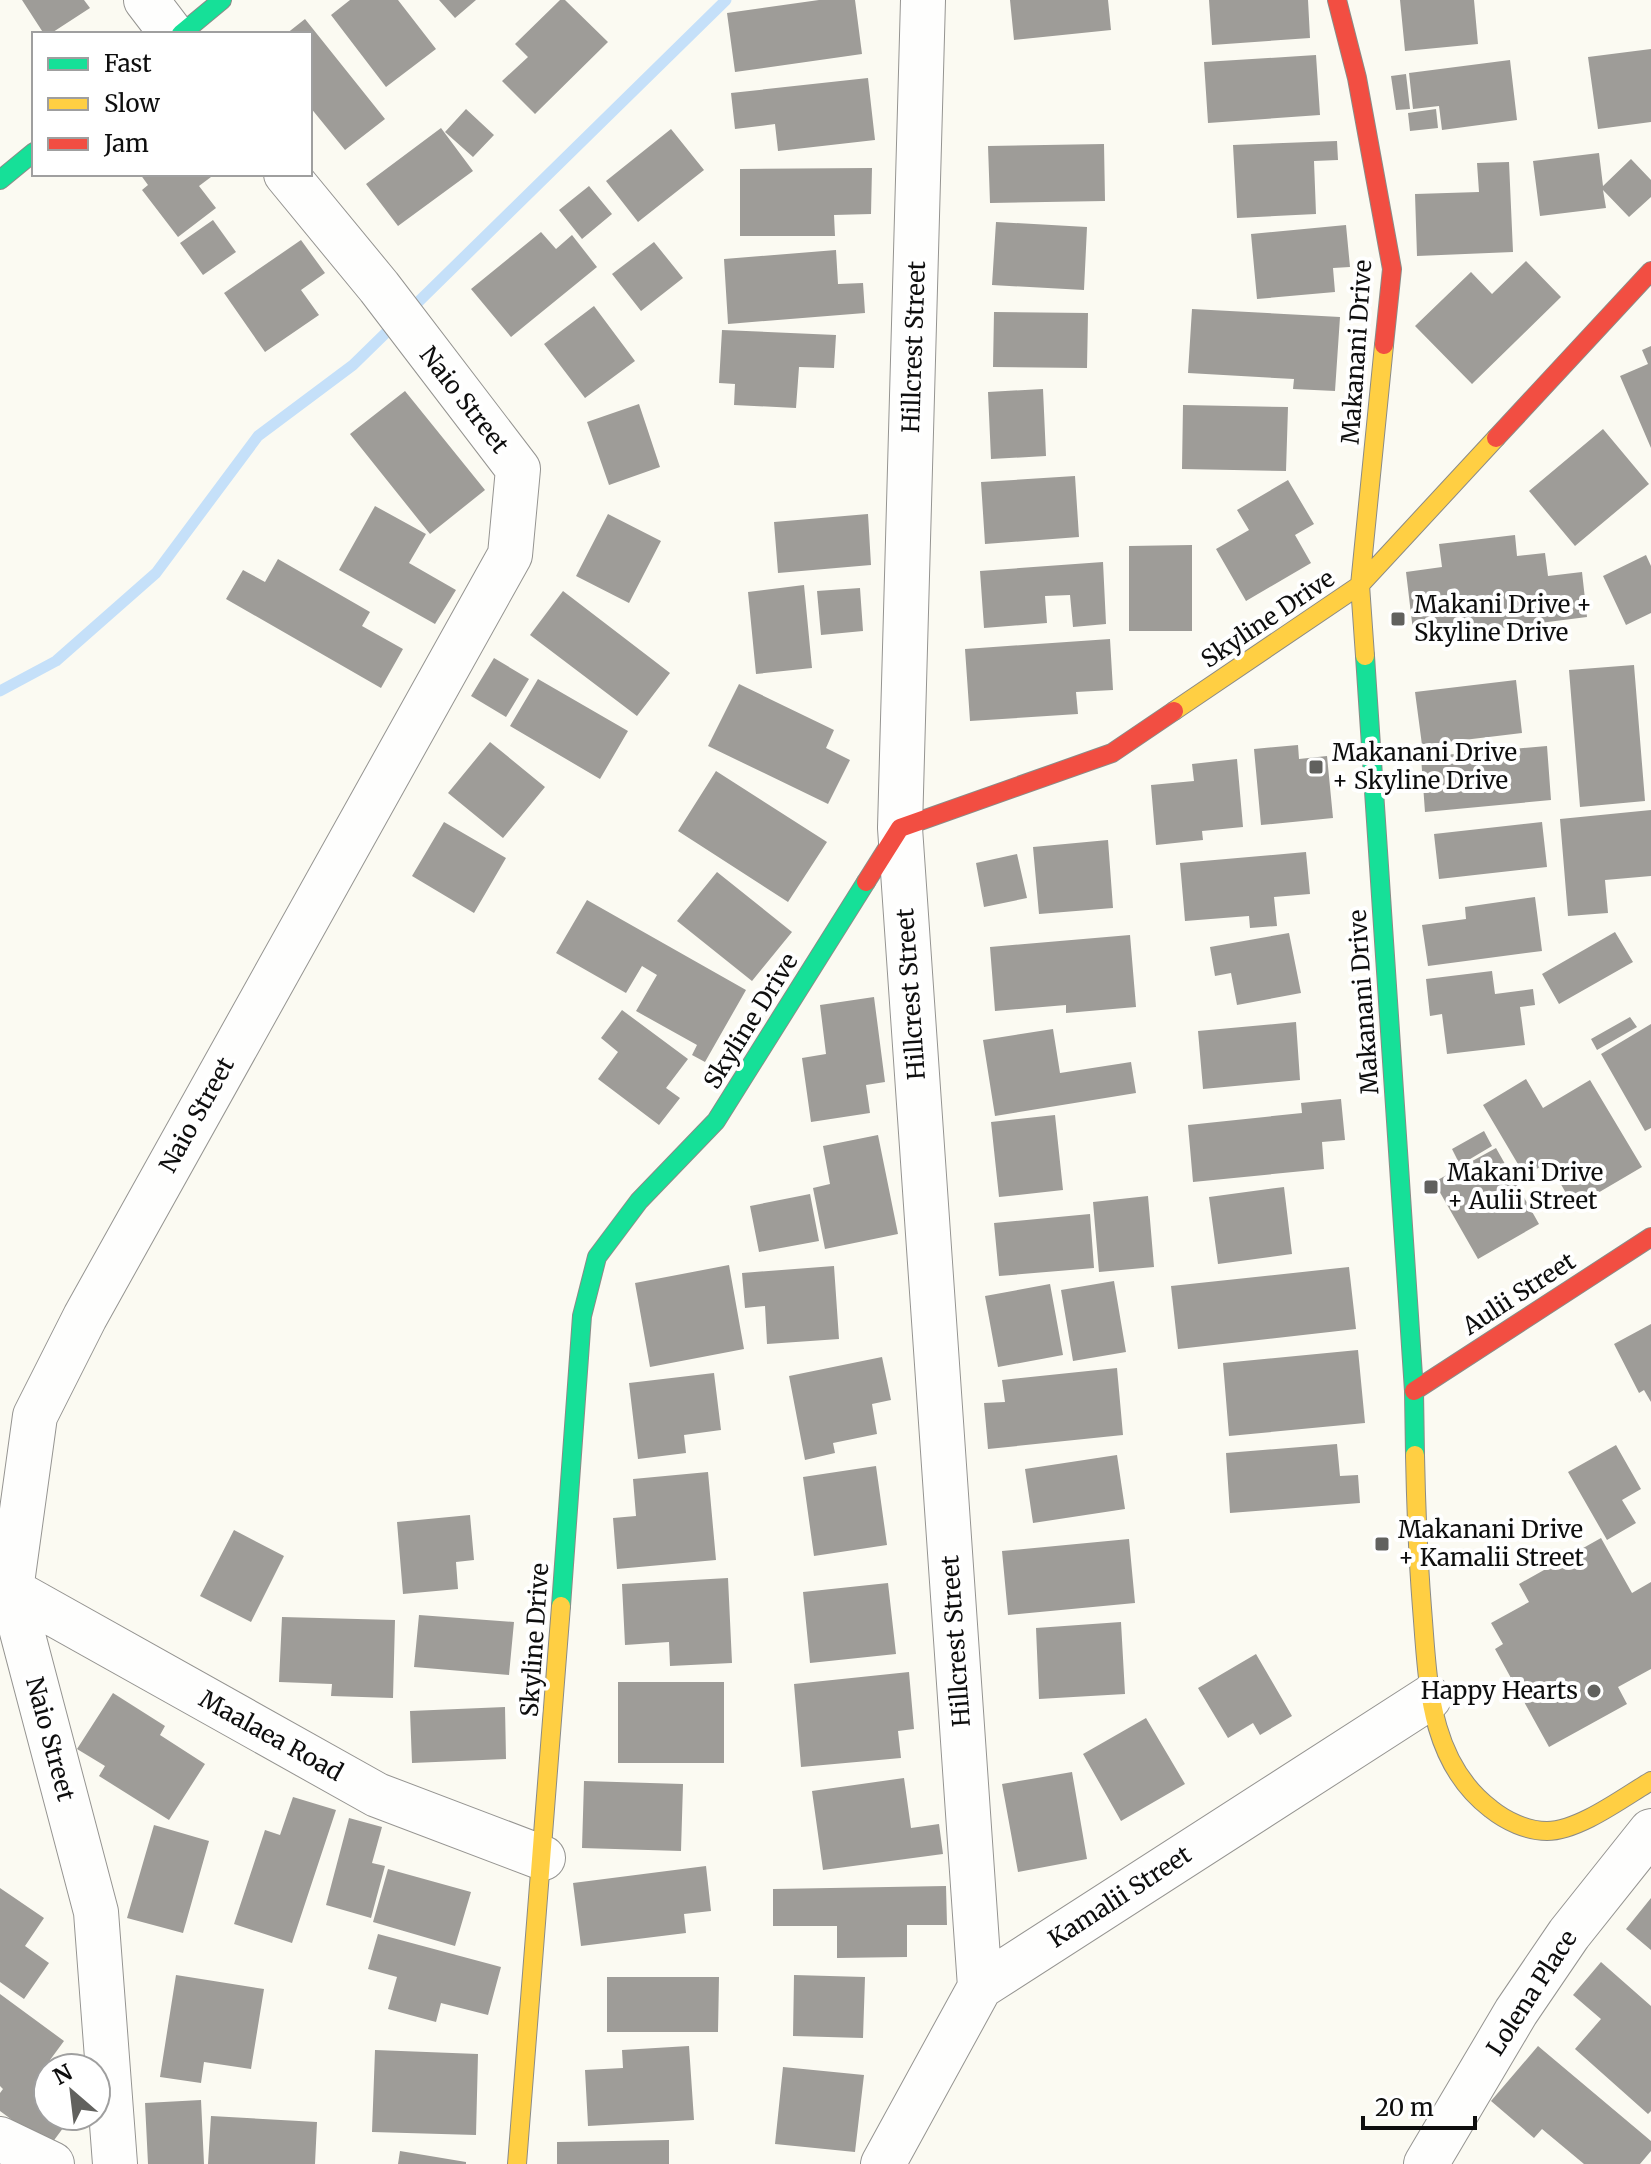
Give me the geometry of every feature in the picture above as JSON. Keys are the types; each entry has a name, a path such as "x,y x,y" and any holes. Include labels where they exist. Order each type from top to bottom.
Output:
{"street":[{"path":"146,0 170,32"},
{"path":"183,32 222,0"},
{"name":"Hillcrest Street","path":"923,0 900,828 980,1987"},
{"name":"Makanani Drive","path":"1337,0 1357,78 1392,269 1360,585 1414,1391 1416,1536 1429,1698 1436,1726 1453,1768 1475,1797 1506,1821 1546,1831 1566,1828 1651,1781"},
{"path":"0,180 32,154"},
{"name":"Naio Street","path":"115,2164 96,1912 11,1590 35,1416 92,1303 510,555 518,469 379,287 288,176"},
{"name":"Skyline Drive","path":"517,2164 543,1858 582,1316 597,1257 639,1201 716,1121 900,828 1112,753 1360,585 1651,271"},
{"name":"Aulii Street","path":"1414,1391 1651,1237"},
{"name":"Maalaea Road","path":"11,1590 377,1795 543,1858"},
{"name":"Kamalii Street","path":"883,2164 980,1987 1429,1698"},
{"name":"Lolena Place","path":"1426,2164 1516,2012 1551,1960 1651,1831"},
{"path":"0,2139 52,2164"}],"building":[{"path":"22,0 84,0 90,8 53,32 43,32"},
{"path":"350,0 398,0 436,49 386,87 331,15"},
{"path":"439,0 476,0 455,18"},
{"path":"560,0 565,0 608,42 535,114 502,81 528,57 515,44"},
{"path":"819,0 855,0 862,54 735,72 727,13"},
{"path":"1010,0 1108,0 1111,30 1014,40"},
{"path":"1209,0 1308,0 1310,38 1212,45"},
{"path":"1400,0 1474,0 1478,44 1405,51"},
{"path":"305,19 385,119 345,150 312,109 312,32 289,32"},
{"path":"1651,49 1651,122 1598,129 1588,57"},
{"path":"1316,55 1320,115 1208,123 1204,62"},
{"path":"1510,60 1517,120 1442,130 1439,106 1413,109 1409,73"},
{"path":"1406,74 1410,109 1396,110 1391,76"},
{"path":"868,78 875,140 778,151 775,124 735,129 731,93"},
{"path":"466,109 494,135 473,157 445,132"},
{"path":"1436,109 1438,128 1410,131 1408,113"},
{"path":"441,128 473,171 398,226 366,184"},
{"path":"671,129 704,170 638,222 606,181"},
{"path":"1337,141 1338,160 1314,161 1316,214 1237,218 1233,145"},
{"path":"1104,144 1105,201 990,203 988,146"},
{"path":"1599,153 1603,186 1631,159 1651,180 1651,197 1629,217 1603,190 1606,208 1540,216 1533,161"},
{"path":"1509,162 1513,252 1417,256 1415,194 1479,192 1477,163"},
{"path":"872,168 871,214 834,215 835,236 740,236 740,169"},
{"path":"141,176 212,176 199,186 216,208 178,237 142,190 148,185"},
{"path":"589,186 612,214 582,239 559,210"},
{"path":"213,220 236,252 203,275 180,243"},
{"path":"996,222 1087,227 1084,290 992,285"},
{"path":"1346,225 1350,267 1333,268 1335,292 1257,299 1251,234"},
{"path":"541,232 556,249 572,235 597,267 511,337 471,289"},
{"path":"301,240 325,273 301,290 319,315 265,352 224,293"},
{"path":"654,242 683,278 641,311 612,274"},
{"path":"836,250 838,284 863,283 865,313 728,324 724,259"},
{"path":"1526,261 1561,297 1472,384 1415,326 1471,272 1492,294"},
{"path":"594,306 635,361 585,398 544,344"},
{"path":"1192,309 1340,317 1335,391 1293,389 1294,379 1188,373"},
{"path":"994,312 1088,313 1087,368 993,367"},
{"path":"722,330 836,335 834,368 799,367 796,408 734,405 735,384 719,383"},
{"path":"1651,346 1651,448 1620,376 1648,364 1642,350"},
{"path":"1043,389 1046,456 991,459 988,392"},
{"path":"405,391 485,490 430,534 350,434"},
{"path":"639,404 660,467 609,485 587,422"},
{"path":"1183,405 1288,407 1286,471 1182,469"},
{"path":"1603,429 1649,484 1575,546 1529,491"},
{"path":"1075,476 1079,537 985,544 981,482"},
{"path":"1288,480 1314,524 1295,535 1311,563 1246,601 1216,549 1249,530 1237,510"},
{"path":"375,506 426,534 409,563 456,590 435,624 339,570"},
{"path":"608,514 661,541 629,603 576,576"},
{"path":"868,514 871,565 778,573 774,522"},
{"path":"1515,535 1517,556 1545,553 1548,576 1582,572 1587,617 1414,639 1406,572 1442,567 1439,544"},
{"path":"1192,545 1192,631 1129,631 1129,546"},
{"path":"1646,555 1651,566 1651,613 1626,625 1603,576"},
{"path":"278,559 370,612 362,626 403,649 381,688 226,599 243,570 265,582"},
{"path":"1103,562 1106,624 1073,627 1070,595 1045,596 1047,623 984,628 980,571"},
{"path":"804,585 812,668 756,674 748,592"},
{"path":"860,588 863,631 821,635 817,591"},
{"path":"563,591 670,673 637,716 530,635"},
{"path":"1110,639 1113,690 1076,692 1078,714 970,721 965,649"},
{"path":"494,658 529,679 506,717 471,696"},
{"path":"1634,665 1645,801 1580,807 1569,670"},
{"path":"538,679 628,731 600,779 510,726"},
{"path":"1516,680 1522,733 1422,745 1415,692"},
{"path":"739,684 834,730 826,748 850,760 828,804 708,746"},
{"path":"490,742 545,787 503,838 448,793"},
{"path":"1298,745 1299,759 1327,756 1333,818 1261,825 1254,749"},
{"path":"1547,746 1551,800 1425,812 1421,757"},
{"path":"1237,759 1243,827 1202,831 1203,840 1156,845 1151,785 1194,781 1192,764"},
{"path":"716,771 827,842 788,902 678,831"},
{"path":"1651,810 1651,876 1605,880 1608,913 1568,916 1560,819"},
{"path":"444,822 506,858 474,913 412,876"},
{"path":"1542,822 1547,867 1439,879 1434,834"},
{"path":"1108,840 1113,908 1039,914 1033,847"},
{"path":"1306,852 1310,894 1274,897 1277,926 1250,928 1249,916 1185,921 1180,863"},
{"path":"1017,854 1027,898 984,907 976,863"},
{"path":"717,872 792,932 752,981 677,921"},
{"path":"1535,897 1542,951 1428,966 1422,925 1466,919 1465,907"},
{"path":"587,900 746,990 705,1062 692,1055 697,1045 636,1011 657,975 642,966 626,993 556,953"},
{"path":"1615,932 1633,962 1559,1004 1542,974"},
{"path":"1289,933 1301,993 1237,1005 1231,973 1215,976 1210,947"},
{"path":"1130,935 1136,1007 1066,1013 1066,1005 995,1011 990,947"},
{"path":"1492,971 1495,994 1533,989 1535,1005 1520,1007 1525,1045 1447,1054 1442,1014 1430,1016 1426,979"},
{"path":"874,997 885,1082 866,1085 870,1113 811,1122 802,1058 826,1054 820,1005"},
{"path":"622,1010 688,1059 666,1088 680,1098 659,1125 598,1079 618,1052 601,1038"},
{"path":"1630,1017 1637,1027 1597,1050 1591,1039"},
{"path":"1296,1022 1300,1080 1203,1089 1198,1031"},
{"path":"1651,1024 1651,1128 1645,1131 1601,1054"},
{"path":"1053,1029 1060,1073 1131,1062 1136,1093 995,1116 983,1040"},
{"path":"1526,1079 1543,1108 1590,1080 1642,1167 1574,1207 1548,1162 1525,1176 1483,1105"},
{"path":"1341,1099 1345,1140 1322,1142 1324,1169 1193,1182 1188,1125 1302,1113 1301,1103"},
{"path":"1055,1115 1063,1190 999,1197 991,1122"},
{"path":"1484,1131 1492,1146 1460,1165 1452,1149"},
{"path":"878,1135 898,1234 825,1249 813,1188 830,1184 823,1146"},
{"path":"1496,1148 1539,1224 1478,1259 1434,1182"},
{"path":"1284,1187 1292,1254 1218,1264 1209,1197"},
{"path":"810,1194 819,1241 759,1252 750,1206"},
{"path":"1148,1196 1154,1267 1099,1272 1093,1202"},
{"path":"1090,1214 1094,1268 999,1276 994,1223"},
{"path":"729,1265 744,1349 650,1367 635,1283"},
{"path":"834,1266 839,1339 767,1344 765,1306 745,1308 742,1273"},
{"path":"1349,1267 1356,1329 1178,1349 1171,1286"},
{"path":"1114,1281 1126,1352 1073,1361 1061,1290"},
{"path":"1050,1284 1063,1355 998,1367 985,1296"},
{"path":"1651,1324 1651,1402 1644,1390 1639,1393 1614,1344"},
{"path":"1358,1350 1365,1423 1229,1436 1223,1363"},
{"path":"882,1357 891,1400 872,1404 877,1434 833,1443 835,1453 805,1460 789,1376"},
{"path":"1117,1368 1123,1435 988,1449 984,1403 1005,1402 1002,1380"},
{"path":"714,1373 721,1430 684,1435 686,1453 638,1459 629,1383"},
{"path":"1337,1444 1340,1476 1358,1475 1360,1503 1230,1513 1226,1453"},
{"path":"1616,1445 1641,1489 1622,1500 1636,1523 1607,1540 1568,1472"},
{"path":"1117,1455 1125,1509 1033,1523 1025,1469"},
{"path":"876,1466 887,1545 814,1556 803,1477"},
{"path":"708,1472 716,1560 617,1569 613,1518 636,1516 633,1479"},
{"path":"470,1515 474,1560 456,1562 458,1589 403,1594 397,1522"},
{"path":"234,1530 284,1556 251,1622 200,1596"},
{"path":"1601,1538 1632,1593 1651,1582 1651,1669 1618,1687 1627,1704 1549,1747 1495,1649 1503,1644 1491,1623 1529,1602 1519,1584"},
{"path":"1129,1539 1135,1603 1008,1615 1002,1551"},
{"path":"728,1578 732,1663 670,1666 669,1642 625,1645 622,1584"},
{"path":"888,1583 896,1654 810,1663 803,1592"},
{"path":"419,1615 514,1622 509,1675 414,1667"},
{"path":"282,1617 395,1620 393,1698 331,1696 332,1684 279,1682"},
{"path":"1121,1622 1125,1694 1039,1699 1036,1628"},
{"path":"1256,1654 1292,1716 1260,1735 1253,1723 1228,1738 1198,1688"},
{"path":"909,1672 914,1729 898,1731 901,1758 801,1767 794,1684"},
{"path":"618,1682 724,1682 724,1763 618,1763"},
{"path":"113,1693 165,1726 160,1735 205,1764 169,1820 99,1776 105,1766 77,1749"},
{"path":"505,1707 506,1759 412,1763 410,1711"},
{"path":"1146,1718 1185,1784 1121,1821 1083,1754"},
{"path":"1072,1772 1087,1859 1018,1872 1002,1784"},
{"path":"904,1778 911,1828 939,1824 943,1854 823,1870 812,1791"},
{"path":"584,1781 683,1784 681,1851 582,1848"},
{"path":"293,1797 336,1810 292,1943 234,1924 265,1830 280,1835"},
{"path":"349,1818 382,1827 372,1863 385,1866 371,1918 326,1905"},
{"path":"154,1825 209,1841 183,1933 127,1918"},
{"path":"706,1866 711,1911 684,1914 686,1933 581,1946 573,1883"},
{"path":"388,1869 471,1892 455,1946 373,1922"},
{"path":"946,1886 947,1925 907,1925 907,1957 837,1958 837,1926 773,1926 773,1889"},
{"path":"0,1888 44,1918 25,1946 49,1963 24,1999 0,1982"},
{"path":"1651,1898 1651,1950 1626,1929"},
{"path":"378,1934 501,1967 488,2015 441,2003 436,2022 388,2009 397,1977 368,1969"},
{"path":"1601,1962 1651,2006 1651,2111 1648,2114 1575,2049 1601,2019 1573,1995"},
{"path":"176,1975 264,1989 251,2069 204,2062 201,2083 160,2077"},
{"path":"794,1975 865,1977 863,2038 793,2036"},
{"path":"607,1977 719,1977 718,2032 607,2032"},
{"path":"0,1994 64,2041 56,2052 32,2052 32,2132 60,2132 49,2147 0,2111 0,2093 3,2089 0,2086"},
{"path":"689,2046 694,2120 588,2126 585,2070 623,2068 622,2050"},
{"path":"1538,2046 1651,2141 1651,2151 1640,2164 1584,2164 1542,2129 1534,2138 1491,2101"},
{"path":"375,2050 478,2054 476,2135 372,2132"},
{"path":"783,2067 864,2075 855,2152 775,2144"},
{"path":"201,2100 204,2164 148,2164 145,2103"},
{"path":"211,2116 317,2122 315,2164 208,2164"},
{"path":"669,2140 669,2164 557,2164 557,2142"},
{"path":"400,2151 466,2162 466,2164 398,2164"}],"waterway":[{"path":"409,311 726,0"},
{"path":"0,691 56,661 156,573 258,436 353,365 397,322"}],"traffic: fast":[{"path":"183,32 222,0"},
{"path":"0,180 32,154"},
{"path":"1365,656 1414,1391 1415,1455"},
{"path":"561,1606 582,1316 597,1257 639,1201 716,1121 866,882"}],"traffic: slow":[{"path":"1365,656 1360,585 1384,345"},
{"path":"1174,711 1360,585 1496,438"},
{"path":"1415,1455 1426,1663 1435,1718 1454,1768 1470,1790 1491,1809 1524,1827 1547,1831 1560,1830 1587,1819 1651,1781"},
{"path":"517,2164 561,1606"}],"traffic: jam":[{"path":"1337,0 1357,78 1392,269 1384,345"},
{"path":"1496,438 1651,271"},
{"path":"866,882 900,828 1112,753 1174,711"},
{"path":"1414,1391 1651,1237"}],"place":[{"name":"Makani Drive + Skyline Drive","path":"1398,619"},
{"name":"Makanani Drive + Skyline Drive","path":"1316,767"},
{"name":"Makani Drive + Aulii Street","path":"1431,1187"},
{"name":"Makanani Drive + Kamalii Street","path":"1382,1544"},
{"name":"Happy Hearts","path":"1594,1691"}]}
